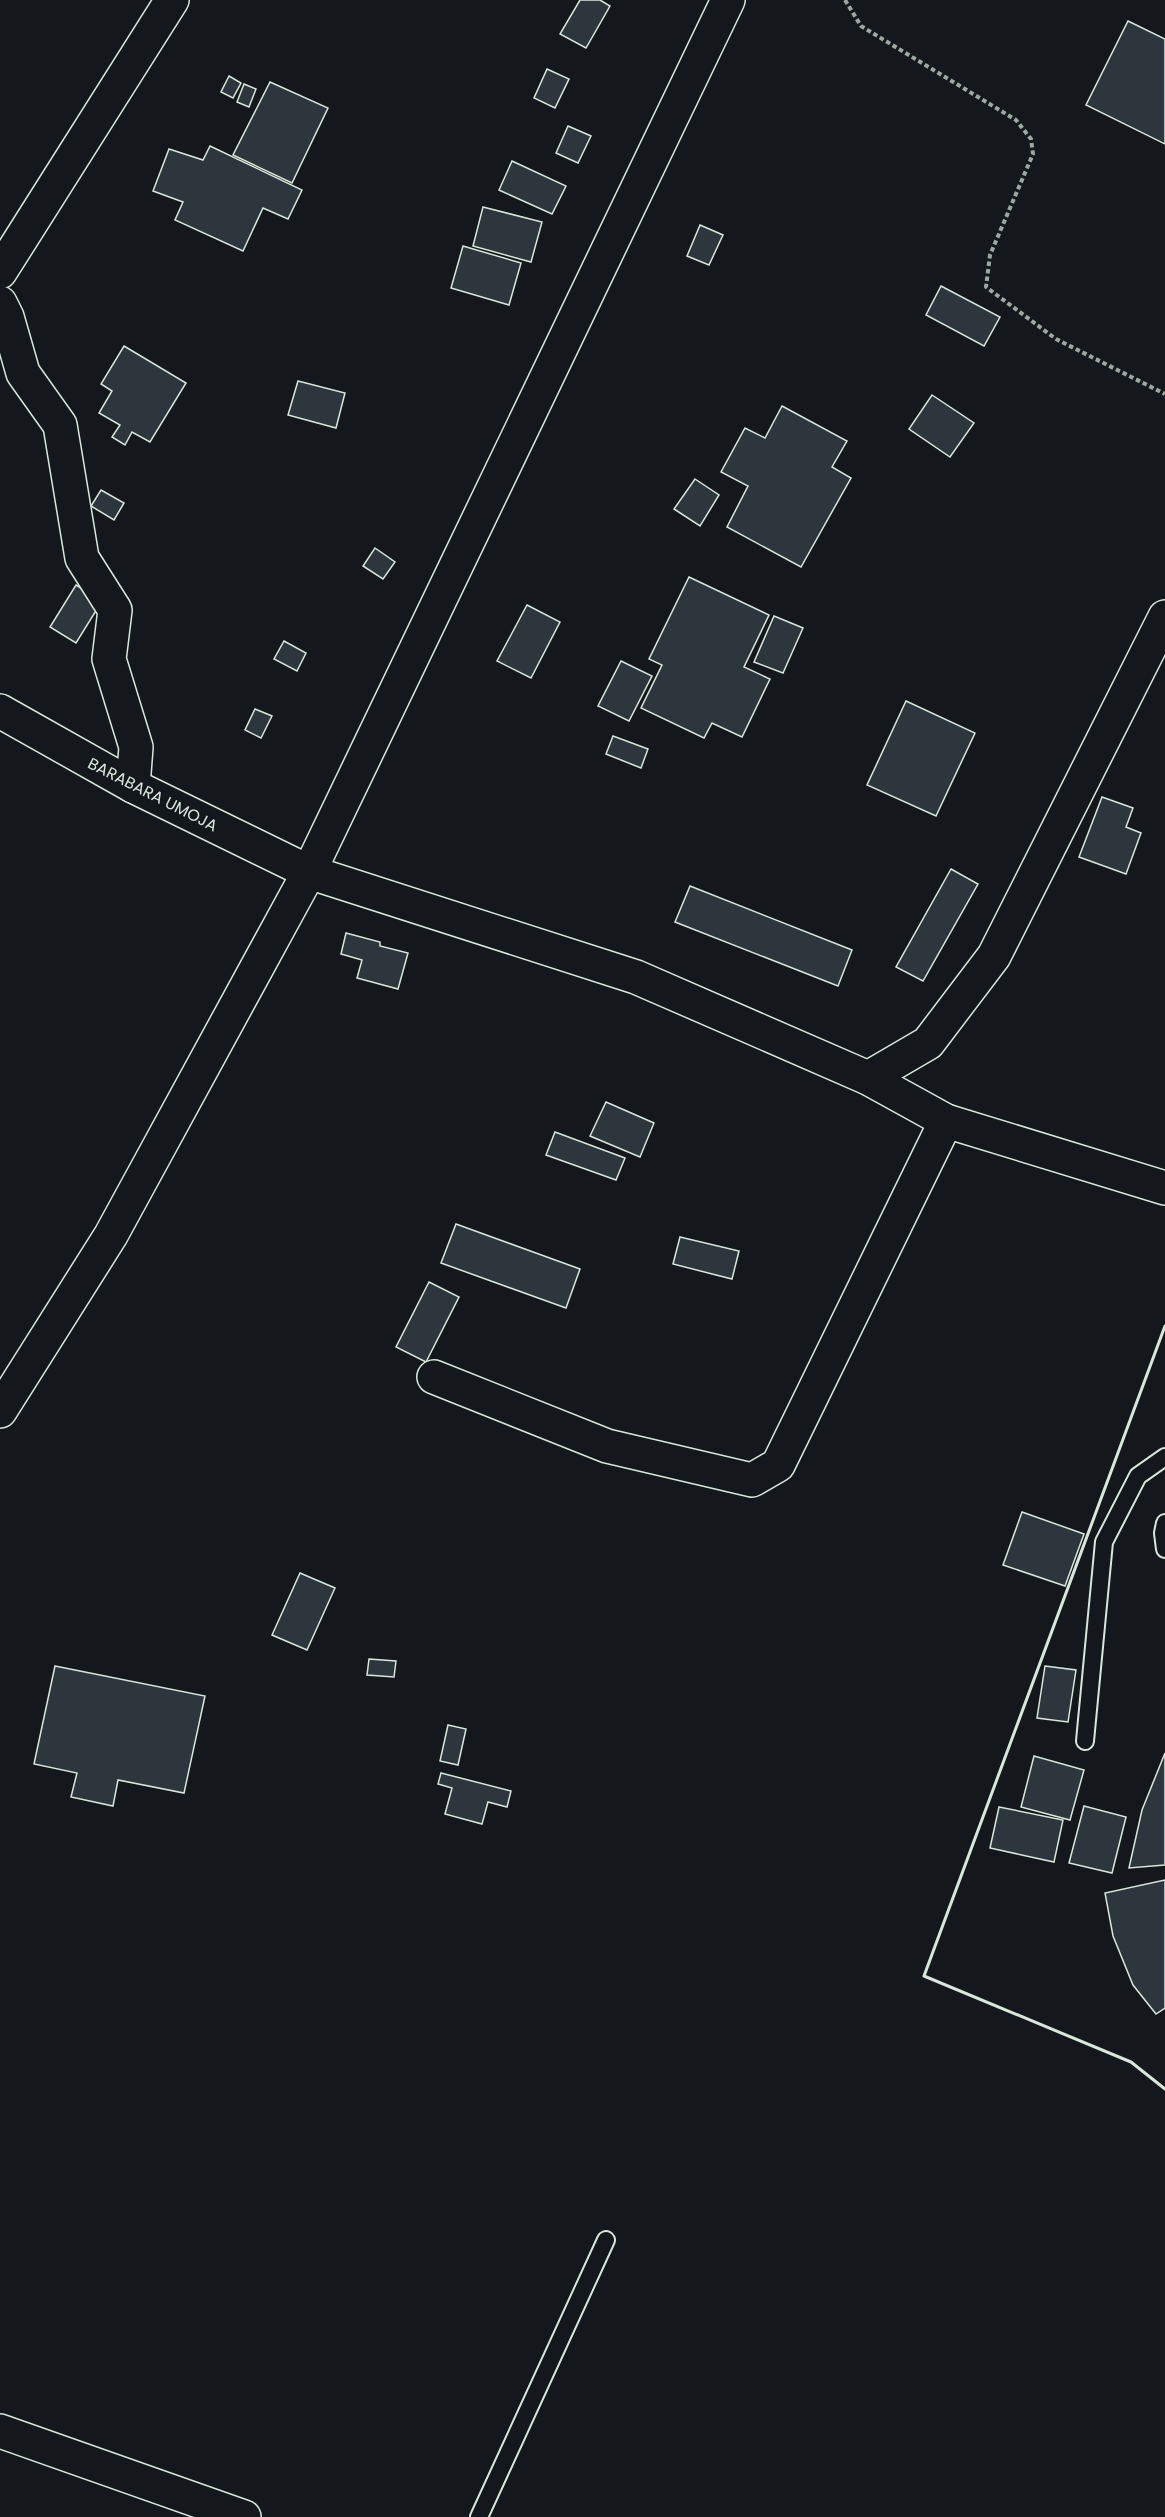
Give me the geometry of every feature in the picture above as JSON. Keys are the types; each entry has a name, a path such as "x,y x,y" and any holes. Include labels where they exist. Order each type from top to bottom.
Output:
{"street":[{"path":"0,272 172,0"},
{"path":"0,1411 111,1235 309,872 728,0"},
{"path":"0,303 7,317 23,373 60,425 82,558 115,610 109,658 136,747 133,786"},
{"path":"868,1078 928,1043 994,956 1165,617"},
{"name":"BARABARA UMOJA","path":"0,711 133,786 309,872 636,977 868,1078 946,1121 1165,1188"},
{"path":"434,1377 607,1446 752,1480 778,1465 946,1121"},
{"path":"0,2431 244,2517"}],"lane":[{"path":"1085,1741 1104,1542 1138,1476 1165,1456"},
{"path":"1165,1523 1163,1533 1165,1549"},
{"path":"479,2517 606,2240"}],"path":[{"path":"845,0 861,26 1016,120 1031,139 1033,154 990,255 986,287 1056,339 1165,394"}],"building":[{"path":"580,0 600,0 610,6 586,48 560,34"},
{"path":"1128,21 1165,39 1165,144 1086,105"},
{"path":"547,69 569,79 555,108 534,98"},
{"path":"229,76 241,83 233,98 221,92"},
{"path":"270,82 328,108 292,183 233,155"},
{"path":"244,84 256,89 249,107 237,102"},
{"path":"568,126 591,136 578,163 556,153"},
{"path":"210,146 302,190 288,219 263,208 243,251 175,220 183,202 153,191 169,149 203,160"},
{"path":"512,161 566,186 552,214 499,190"},
{"path":"483,207 542,222 531,262 473,246"},
{"path":"700,225 723,235 709,265 687,256"},
{"path":"463,246 521,263 509,305 451,288"},
{"path":"941,286 1000,317 984,346 926,315"},
{"path":"124,346 186,383 150,442 132,432 125,445 112,437 120,425 99,413 112,391 101,384"},
{"path":"298,381 345,393 336,428 288,415"},
{"path":"932,395 974,423 950,457 909,429"},
{"path":"782,406 847,441 832,467 851,478 801,567 727,527 748,486 721,472 745,428 765,438"},
{"path":"695,479 719,495 700,526 674,509"},
{"path":"101,490 124,503 114,520 91,506"},
{"path":"375,548 395,562 383,579 363,566"},
{"path":"689,577 769,615 744,667 770,679 742,737 712,723 704,738 641,708 662,665 649,659"},
{"path":"76,585 102,601 76,643 50,627"},
{"path":"527,605 560,622 531,678 497,661"},
{"path":"774,616 803,628 783,673 754,662"},
{"path":"284,641 306,653 297,671 274,659"},
{"path":"621,661 652,676 629,721 598,706"},
{"path":"906,701 975,733 936,816 867,785"},
{"path":"255,709 272,716 261,738 245,730"},
{"path":"613,736 648,749 641,768 606,754"},
{"path":"1102,797 1133,808 1126,827 1141,833 1126,874 1079,857"},
{"path":"951,869 978,884 923,981 896,967"},
{"path":"690,886 852,950 838,986 675,922"},
{"path":"346,933 380,942 380,946 408,953 398,989 357,978 362,960 341,954"},
{"path":"606,1102 654,1123 640,1157 590,1136"},
{"path":"555,1132 625,1158 616,1180 546,1155"},
{"path":"456,1224 580,1269 566,1308 441,1263"},
{"path":"680,1237 739,1251 732,1279 673,1264"},
{"path":"429,1282 459,1297 426,1362 396,1347"},
{"path":"1022,1512 1084,1534 1065,1586 1003,1565"},
{"path":"300,1573 335,1588 307,1650 272,1635"},
{"path":"369,1659 396,1661 394,1677 367,1675"},
{"path":"55,1666 205,1696 184,1793 118,1780 113,1806 71,1797 77,1773 34,1764"},
{"path":"1045,1666 1076,1670 1068,1722 1037,1718"},
{"path":"448,1725 466,1729 458,1765 440,1761"},
{"path":"1165,1753 1165,1865 1129,1868 1142,1810"},
{"path":"1034,1756 1084,1770 1070,1820 1021,1807"},
{"path":"441,1773 511,1791 507,1807 488,1802 482,1824 445,1814 452,1788 438,1784"},
{"path":"1084,1806 1126,1817 1112,1873 1069,1863"},
{"path":"999,1807 1063,1820 1054,1862 990,1848"},
{"path":"1165,1880 1165,2008 1156,2014 1133,1985 1113,1936 1105,1893"}],"wall":[{"path":"1165,1326 924,1976 1131,2062 1165,2089"}]}
